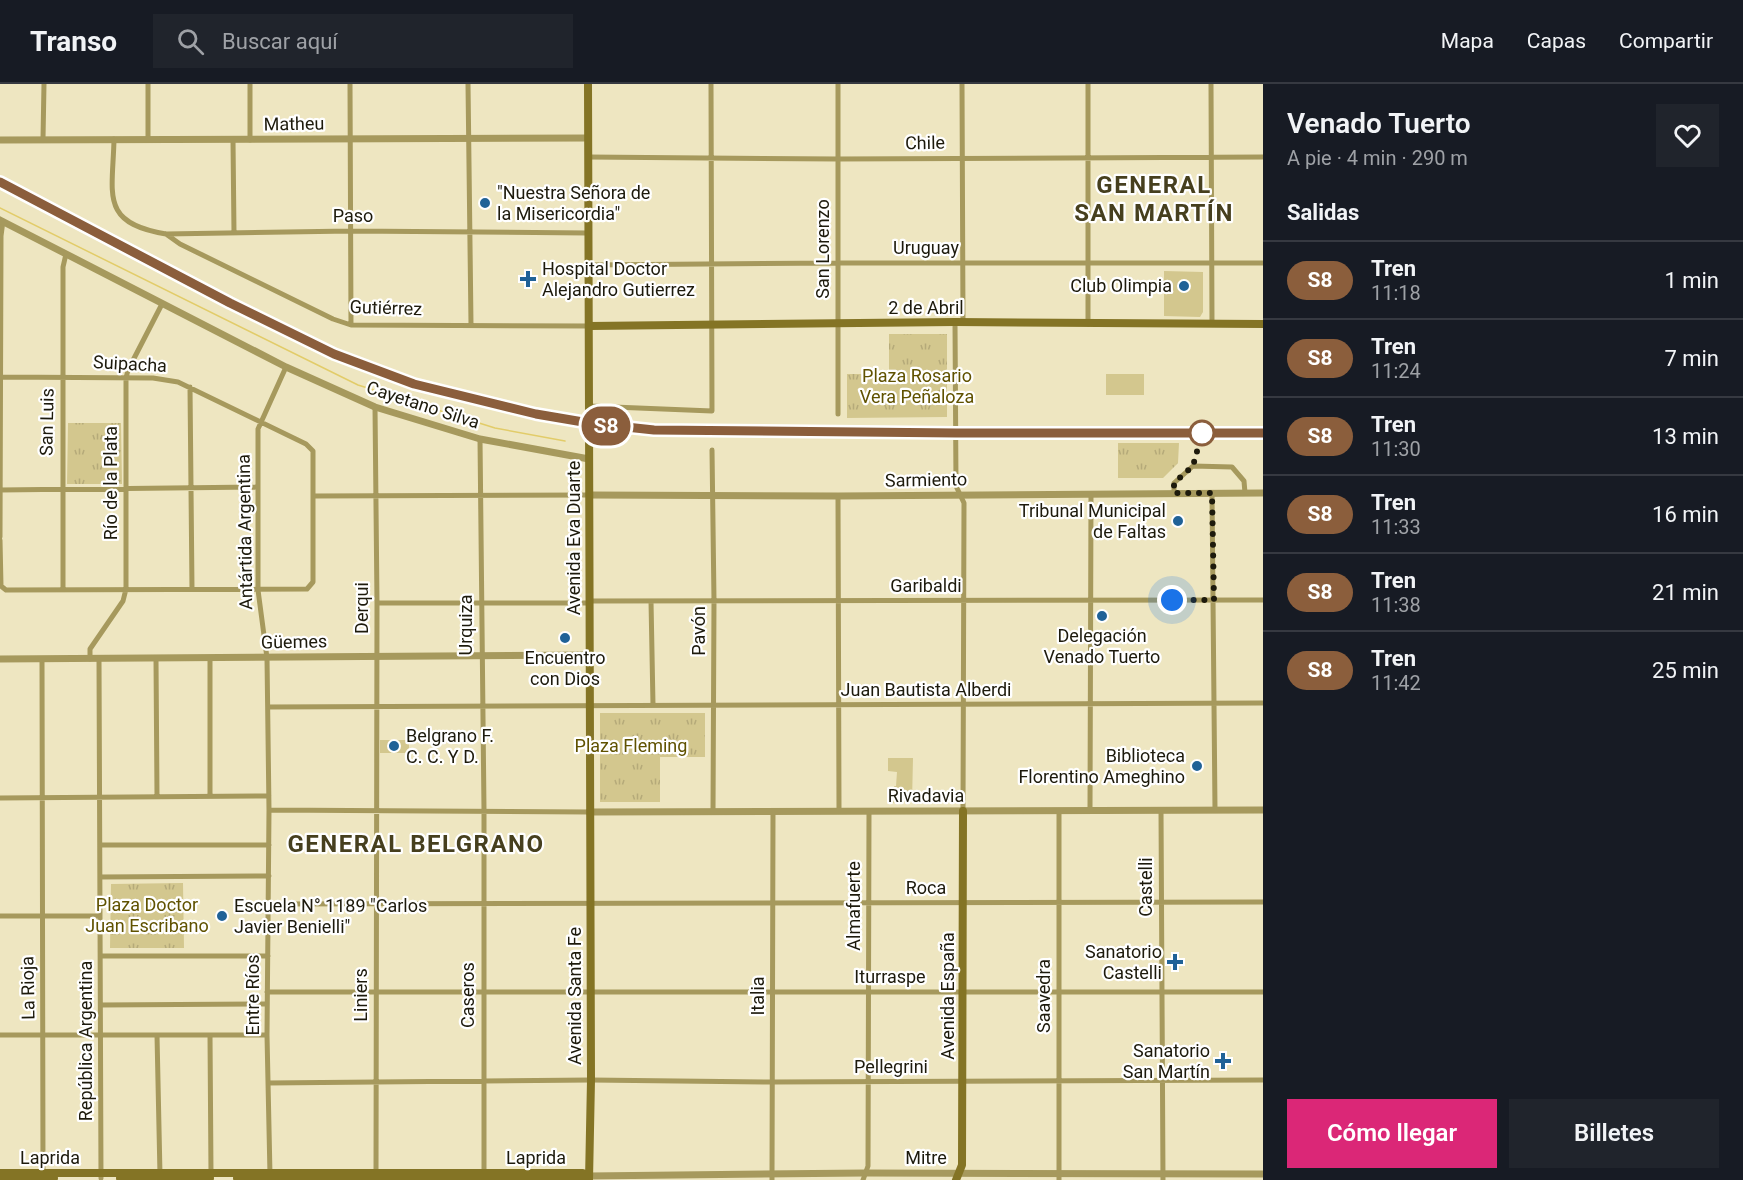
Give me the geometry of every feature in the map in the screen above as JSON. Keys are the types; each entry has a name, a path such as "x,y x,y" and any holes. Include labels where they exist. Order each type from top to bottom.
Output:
{"main road":[{"name":"Avenida Eva Duarte","path":"588,84 589,812"},
{"name":"2 de Abril","path":"590,326 959,322 1263,324"},
{"name":"Avenida España","path":"958,1177 962,1165 963,811"},
{"name":"Avenida Santa Fe","path":"589,812 591,1080 589,1178"},
{"name":"Laprida","path":"0,1173 43,1176"},
{"name":"Laprida","path":"0,1179 101,1175 589,1178"}],"street":[{"path":"43,139 44,84"},
{"path":"147,84 148,139"},
{"path":"250,84 250,140"},
{"path":"350,84 351,325"},
{"path":"468,84 471,324"},
{"path":"589,405 712,411 711,84"},
{"name":"San Lorenzo","path":"838,84 838,414"},
{"path":"962,84 963,263 959,322 956,486 964,503 963,811"},
{"path":"1088,84 1088,324"},
{"path":"1211,84 1212,323"},
{"name":"Matheu","path":"0,140 588,138"},
{"name":"Paso","path":"114,139 116,210 131,224 146,231 166,234 351,231 587,233"},
{"path":"233,140 234,233"},
{"name":"Chile","path":"588,157 1263,158"},
{"path":"2,221 0,539 1,586 6,590 307,589 313,582 314,496 590,495"},
{"name":"Cayetano Silva","path":"2,221 286,367 375,407 480,439 589,459"},
{"name":"Gutiérrez","path":"166,234 180,244 333,319 351,325 590,326"},
{"name":"San Luis","path":"63,590 63,267 66,254"},
{"name":"Uruguay","path":"588,266 839,263 1263,263"},
{"name":"Río de la Plata","path":"100,797 94,659 90,649 123,601 126,590 126,378 162,304"},
{"name":"Antártida Argentina","path":"269,810 267,658 258,590 258,429 286,367"},
{"name":"Suipacha","path":"0,376 165,379 178,382 306,444 313,451 314,496"},
{"path":"190,387 192,589"},
{"name":"Derqui","path":"375,407 377,810"},
{"name":"Urquiza","path":"480,439 483,810"},
{"name":"Pavón","path":"712,450 713,812"},
{"path":"1174,493 1174,483 1193,466 1232,467 1244,481 1245,493"},
{"path":"0,490 257,487"},
{"path":"1212,493 1215,810"},
{"name":"Sarmiento","path":"590,495 1263,493"},
{"path":"1090,810 1091,494"},
{"path":"838,496 839,811"},
{"name":"Garibaldi","path":"377,603 714,600 1263,600"},
{"path":"651,601 653,705"},
{"name":"Güemes","path":"0,659 588,655"},
{"path":"156,659 157,796"},
{"path":"210,659 210,796"},
{"path":"42,660 43,798"},
{"name":"Juan Bautista Alberdi","path":"268,707 1263,703"},
{"path":"0,798 269,796"},
{"name":"República Argentina","path":"100,797 101,1175"},
{"name":"La Rioja","path":"43,798 43,1176"},
{"path":"269,810 589,812"},
{"name":"Entre Ríos","path":"269,810 267,1035 270,1177"},
{"name":"Liniers","path":"376,1177 377,810"},
{"name":"Caseros","path":"483,810 483,1177"},
{"name":"Castelli","path":"1161,810 1163,1177"},
{"name":"Rivadavia","path":"589,812 1263,810"},
{"name":"Italia","path":"772,1177 773,811"},
{"name":"Almafuerte","path":"864,1176 868,1166 868,811"},
{"name":"Saavedra","path":"1059,811 1059,1177"},
{"path":"100,845 269,845"},
{"path":"100,877 269,876"},
{"name":"Roca","path":"268,904 1263,902"},
{"path":"0,916 100,916"},
{"path":"101,956 268,956"},
{"name":"Iturraspe","path":"267,993 1263,992"},
{"path":"101,1005 267,1004"},
{"path":"0,1035 267,1035"},
{"path":"157,1035 160,1177"},
{"path":"210,1035 211,1176"},
{"name":"Pellegrini","path":"268,1083 591,1080 963,1082 1263,1080"},
{"name":"Mitre","path":"589,1178 1163,1177 1263,1174"}],"green space":[{"name":"Club Olimpia","path":"1164,271 1203,272 1203,312 1200,317 1164,316"},
{"name":"Plaza Rosario Vera Peñaloza","path":"889,334 947,334 947,417 847,418 847,374 889,374"},
{"path":"1106,374 1144,374 1144,395 1106,395"},
{"path":"68,423 121,423 122,484 67,484"},
{"path":"1118,443 1179,443 1178,463 1163,478 1118,478"},
{"name":"Plaza Fleming","path":"600,713 705,713 705,757 660,757 660,802 600,802"},
{"name":"Belgrano F. C. C. Y D.","path":"380,740 409,740 409,753 380,753"},
{"path":"888,758 913,758 912,802 889,803 889,797 893,796 894,786 896,786 897,772 888,771"},
{"name":"Plaza Doctor Juan Escribano","path":"183,883 184,948 110,948 111,884"}],"waterway":[{"path":"0,208 358,385 495,428 565,441"}],"railway":[{"path":"0,182 230,303 334,354 415,384 536,414 589,424 654,430 1263,433"}],"train":[{"name":"S8","path":"0,182 230,303 334,354 414,384 536,414 621,428 654,430 1263,433"}],"place":[{"name":"\"Nuestra Señora de la Misericordia\"","path":"485,203"},
{"name":"Hospital Doctor Alejandro Gutierrez","path":"528,279"},
{"name":"Club Olimpia","path":"1184,286"},
{"name":"Tribunal Municipal de Faltas","path":"1178,521"},
{"name":"Delegación Venado Tuerto","path":"1102,616"},
{"name":"Encuentro con Dios","path":"565,638"},
{"name":"Belgrano F. C. C. Y D.","path":"394,746"},
{"name":"Biblioteca Florentino Ameghino","path":"1197,766"},
{"name":"Escuela N° 1189 \"Carlos Javier Benielli\"","path":"222,916"},
{"name":"Sanatorio Castelli","path":"1175,962"},
{"name":"Sanatorio San Martín","path":"1223,1061"}],"district":[{"name":"GENERAL SAN MARTÍN","path":"1154,199"},
{"name":"GENERAL BELGRANO","path":"416,844"}],"route":[{"path":"1172,600 1214,600 1212,493 1174,493 1174,483 1193,466 1202,433"}]}
